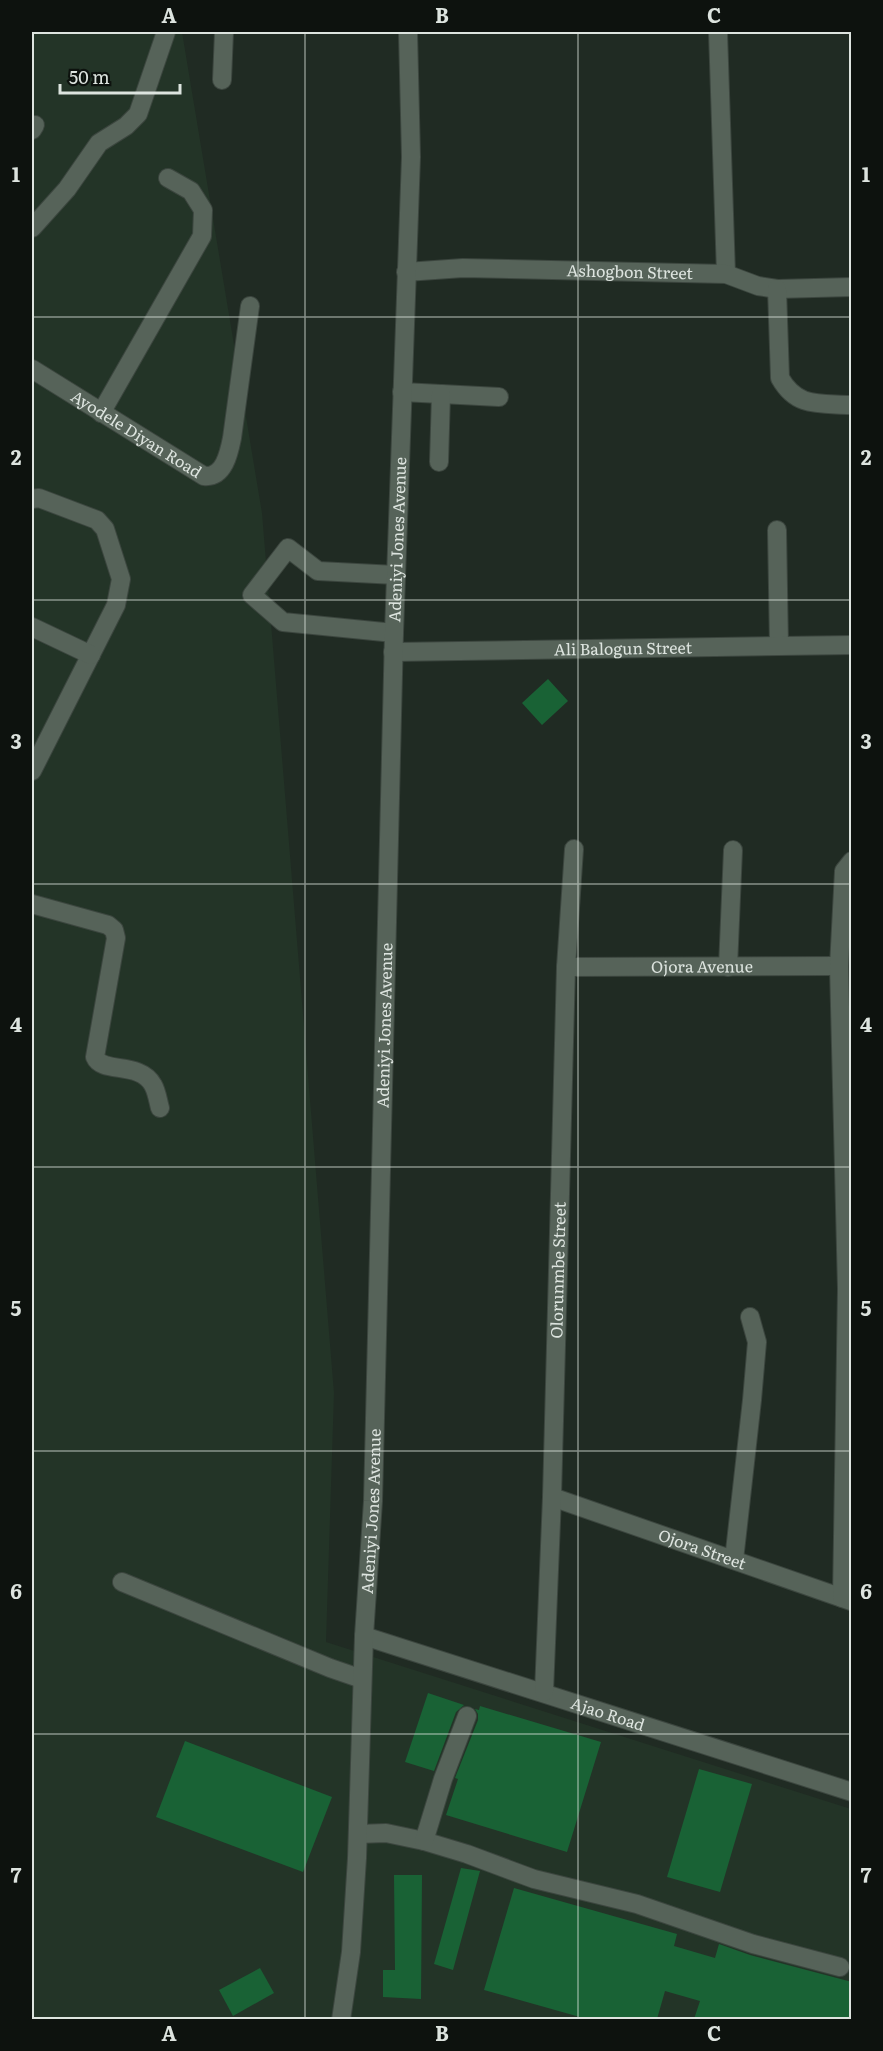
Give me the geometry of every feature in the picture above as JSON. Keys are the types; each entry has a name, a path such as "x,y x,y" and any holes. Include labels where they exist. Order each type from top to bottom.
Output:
{"street":[{"path":"32,228 67,189 99,142 126,126 138,114 166,32"},
{"path":"222,80 224,32"},
{"name":"Adeniyi Jones Avenue","path":"341,2019 351,1952 358,1834 364,1636 373,1501 393,652 411,157 408,32"},
{"path":"717,32 726,274"},
{"path":"101,413 202,236 203,210 191,191 168,178"},
{"name":"Ashogbon Street","path":"406,272 463,268 726,274 758,286 777,289 852,287"},
{"path":"777,289 780,378 786,388 793,396 805,402 849,405"},
{"name":"Ayodele Diyan Road","path":"32,369 204,476 210,477 218,472 228,459 250,306"},
{"path":"402,392 499,397"},
{"path":"439,462 441,394"},
{"path":"32,499 39,498 97,520 105,529 121,579 116,605 34,761"},
{"path":"777,530 779,646"},
{"path":"394,633 283,622 252,595 288,548 318,571 396,575"},
{"path":"32,627 90,655"},
{"name":"Ali Balogun Street","path":"393,652 852,645"},
{"name":"Olorunmbe Street","path":"544,1692 552,1497 566,967 574,849"},
{"path":"728,967 733,850"},
{"path":"847,1599 847,1289 839,966 844,871 852,861"},
{"path":"32,904 108,925 114,930 116,938 95,1057 103,1066 129,1069 142,1074 152,1083 160,1108"},
{"name":"Ojora Avenue","path":"566,967 839,966"},
{"path":"734,1560 757,1342 750,1317"},
{"name":"Ojora Street","path":"552,1497 847,1599"},
{"path":"122,1581 330,1668 362,1679"},
{"name":"Ajao Road","path":"364,1636 852,1792"},
{"path":"424,1841 443,1779 467,1716"},
{"path":"358,1834 386,1833 424,1841 467,1854 534,1880 637,1904 753,1944 840,1967"}],"shaded area":[{"path":"32,32 182,32 262,513 334,1393 326,1642 851,1809 851,2019 32,2020"}],"building":[{"path":"548,679 568,701 542,725 522,703"},
{"path":"428,1693 464,1705 456,1712 434,1771 405,1762"},
{"path":"480,1706 601,1742 567,1852 446,1815 458,1779 455,1778 478,1720 475,1709 479,1710"},
{"path":"185,1741 332,1797 303,1872 156,1817"},
{"path":"699,1769 752,1784 720,1892 667,1877"},
{"path":"461,1868 480,1871 453,1970 434,1964"},
{"path":"394,1875 422,1875 421,1999 383,1997 383,1970 395,1970"},
{"path":"514,1888 677,1934 674,1946 715,1958 719,1944 750,1955 852,1982 852,2019 694,2019 700,2001 665,1991 657,2019 587,2019 484,1990"},
{"path":"260,1968 274,1993 233,2016 219,1990"}]}
